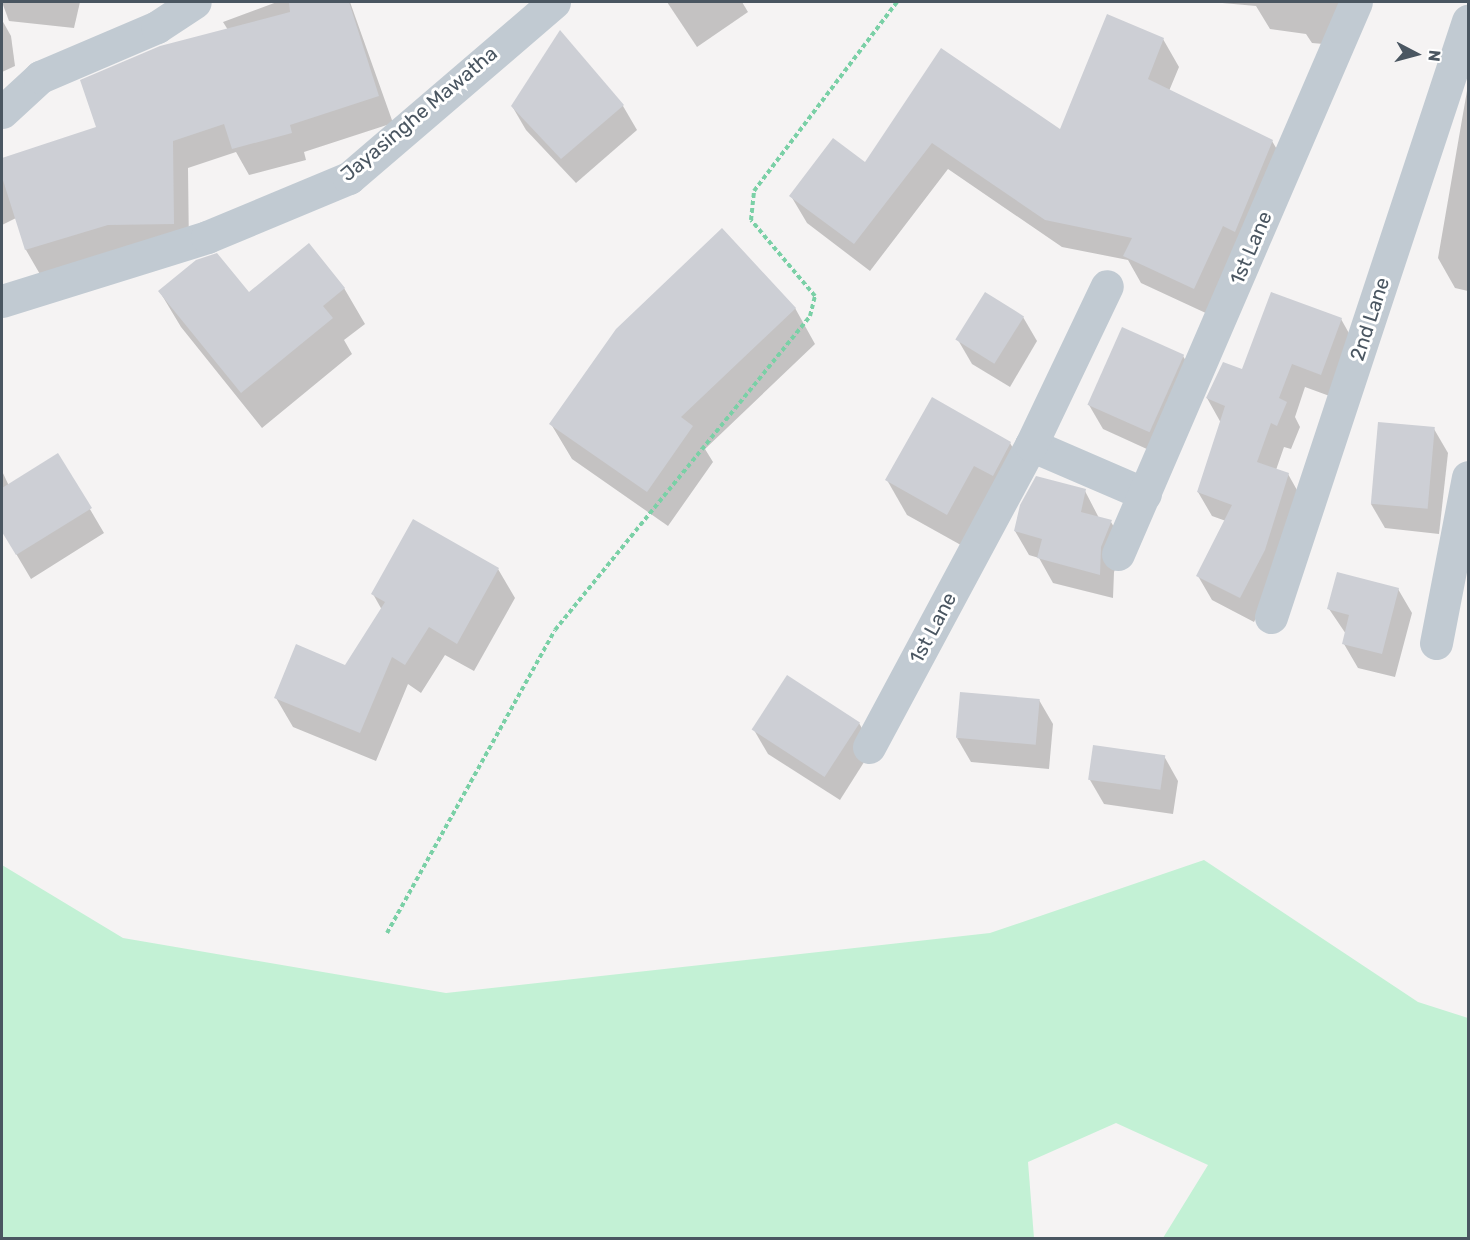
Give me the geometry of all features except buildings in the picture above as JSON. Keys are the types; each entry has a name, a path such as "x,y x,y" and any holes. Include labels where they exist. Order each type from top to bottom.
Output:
{"street":[{"path":"2,112 40,76 157,27 195,2"},
{"name":"Jayasinghe Mawatha","path":"2,301 207,237 349,178 554,2"},
{"name":"1st Lane","path":"1118,554 1356,2"},
{"name":"2nd Lane","path":"1271,617 1468,21"},
{"name":"1st Lane","path":"869,747 1031,445 1107,286"},
{"path":"1031,445 1145,494"},
{"path":"1436,643 1468,477"}],"path":[{"path":"387,933 555,630 810,316 815,297 751,220 754,191 897,2"}],"green space":[{"path":"1204,860 1418,1002 1468,1018 1468,1238 1163,1238 1208,1165 1116,1123 1028,1162 1034,1238 2,1238 2,865 123,938 446,993 990,933"}]}
